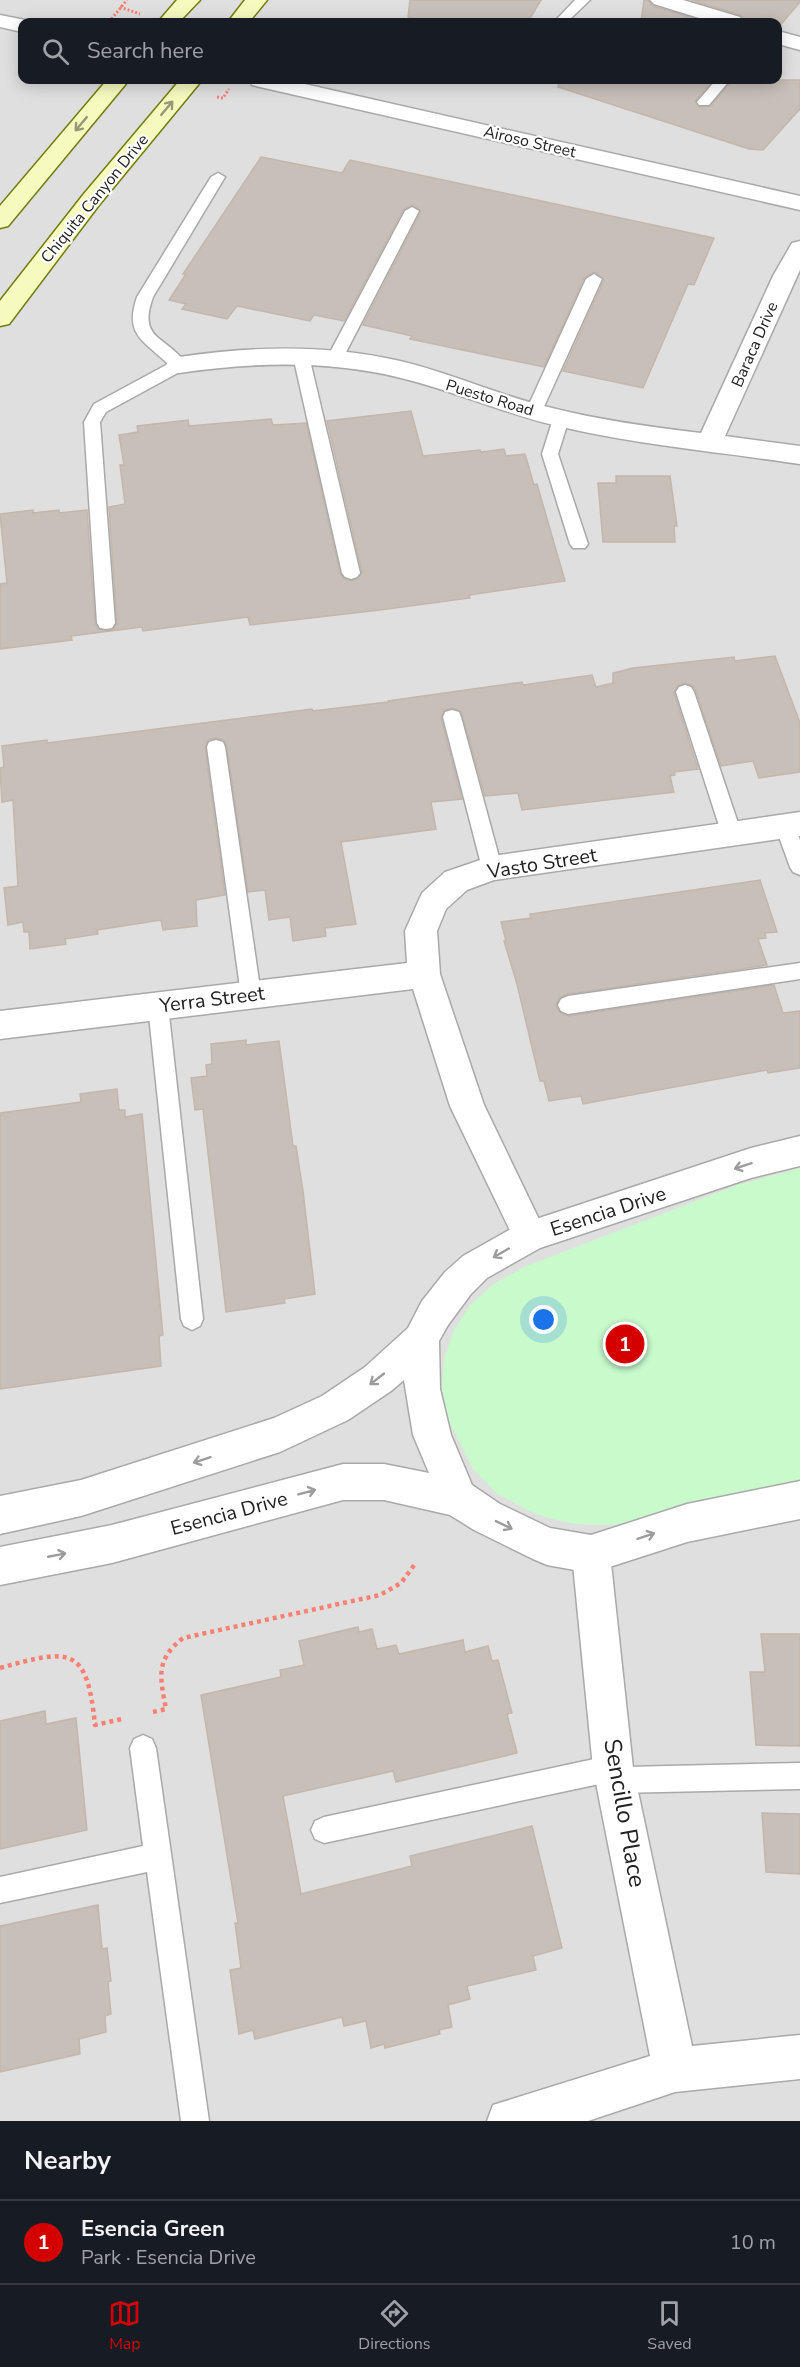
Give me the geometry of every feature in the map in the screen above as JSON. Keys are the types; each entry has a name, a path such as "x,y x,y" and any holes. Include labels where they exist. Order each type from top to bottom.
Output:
{"main road":[{"path":"172,18 189,0"},
{"path":"241,18 256,0"},
{"path":"0,221 115,84"},
{"name":"Chiquita Canyon Drive","path":"0,318 99,191 188,84"}],"street":[{"path":"661,0 719,18"},
{"path":"0,21 18,25"},
{"path":"782,39 800,44"},
{"name":"Airoso Street","path":"278,84 800,203"},
{"name":"Baraca Drive","path":"710,441 800,248"},
{"name":"Puesto Road","path":"179,365 216,358 334,357 376,364 430,378 561,419 646,434 800,455"},
{"name":"Vasto Street","path":"530,1236 467,1106 424,974 422,930 433,902 456,881 492,868 792,825"},
{"name":"Yerra Street","path":"0,1025 424,974"},
{"name":"Esencia Drive","path":"0,1515 81,1498 280,1434 335,1408 369,1385 421,1340 435,1313 458,1283 476,1268 530,1236 752,1163 800,1151"},
{"name":"Esencia Drive","path":"421,1340 422,1389 432,1435 458,1498"},
{"name":"Esencia Drive","path":"0,1566 112,1544 343,1482 384,1482 458,1498 487,1517 547,1546 591,1554 687,1523 800,1500"},
{"name":"Sencillo Place","path":"591,1554 615,1774 675,2070"},
{"path":"509,2121 563,2107 675,2070 800,2057"}],"lane":[{"path":"562,0 581,2"},
{"path":"564,18 581,2"},
{"path":"704,102 720,84"},
{"path":"106,623 92,422 100,408 179,365 141,330 139,314 145,297 218,177"},
{"path":"334,357 412,211"},
{"path":"534,411 594,279"},
{"path":"301,356 351,573"},
{"path":"561,419 550,454 579,544"},
{"path":"685,692 732,835"},
{"path":"452,717 492,868"},
{"path":"216,747 251,995"},
{"path":"792,825 800,867"},
{"path":"568,1005 800,971"},
{"path":"158,1006 192,1319"},
{"path":"143,1748 195,2121"},
{"path":"324,1830 615,1774 800,1776"},
{"path":"0,1890 157,1857"}],"path":[{"path":"112,18 127,0"},
{"path":"146,1714 166,1709 159,1666 169,1650 183,1638 380,1595 401,1583 415,1564"},
{"path":"0,1668 54,1656 67,1657 80,1664 86,1674 95,1725 126,1718"}],"shaded area":[{"path":"0,0 800,0 800,2121 0,2121"}],"green space":[{"path":"800,1168 800,1484 784,1485 615,1525 574,1524 548,1518 527,1510 496,1493 473,1469 449,1421 442,1388 444,1358 454,1330 470,1305 495,1283 524,1267 737,1185"}],"building":[{"path":"410,0 541,0 530,18 408,17"},
{"path":"644,0 648,0 653,6 693,18 642,18"},
{"path":"691,0 800,0 782,23 782,18 743,18 741,15"},
{"path":"782,80 800,80 800,109 763,150 749,149 558,87 558,84 710,84 695,101 699,107 711,106 729,84 782,84"},
{"path":"261,157 342,173 350,160 714,238 694,285 688,284 643,388 563,371 604,280 595,272 584,278 544,367 410,339 412,336 363,325 421,212 413,205 403,210 344,321 314,315 310,321 237,306 227,319 182,309 186,304 169,300 186,274 183,274"},
{"path":"411,411 423,456 504,449 506,456 525,454 534,485 537,484 565,581 469,595 470,598 380,610 250,625 248,617 143,631 142,627 71,636 72,640 0,649 0,584 7,583 0,514 33,510 33,513 59,510 59,513 87,510 95,623 98,629 106,631 112,630 117,624 109,507 125,504 120,465 124,465 119,435 138,432 137,426 188,420 189,426 271,419 273,425 306,423 340,573 344,579 352,581 359,578 362,572 327,421"},
{"path":"616,476 670,476 677,526 674,526 675,542 603,542 598,483 616,483"},
{"path":"775,656 800,723 800,772 759,778 753,761 721,766 696,691 692,685 684,683 677,686 674,693 698,769 674,772 675,775 670,776 674,792 522,810 518,793 485,796 461,711 453,708 444,710 441,718 462,799 431,802 436,829 341,842 356,924 325,928 326,936 293,941 290,917 269,920 265,890 248,892 227,747 224,740 215,738 208,740 205,747 225,895 196,900 197,926 163,930 161,920 97,930 98,934 65,939 66,944 30,949 29,932 24,932 23,922 8,925 4,888 18,886 13,800 2,802 0,768 4,767 2,746 47,740 47,743 312,709 313,711 388,702 522,682 523,685 592,675 596,687 613,683 613,673 633,668 734,657 735,661"},
{"path":"760,880 777,932 765,933 766,938 758,939 767,965 568,994 559,998 556,1006 560,1013 568,1016 774,985 783,1013 800,1011 800,1068 768,1073 767,1070 583,1104 581,1096 549,1101 544,1081 540,1081 501,922 531,918 530,914"},
{"path":"246,1040 246,1045 279,1041 293,1146 296,1146 303,1191 315,1294 284,1299 285,1303 226,1312 203,1109 195,1110 191,1078 207,1076 206,1065 212,1064 211,1044"},
{"path":"117,1089 119,1110 125,1110 125,1117 142,1114 163,1335 159,1336 161,1366 0,1389 0,1113 81,1102 80,1094"},
{"path":"358,1627 359,1632 372,1629 377,1649 396,1645 399,1654 463,1640 465,1652 488,1646 492,1661 498,1660 512,1713 507,1714 517,1753 396,1782 393,1771 283,1796 301,1894 412,1866 410,1856 532,1826 562,1948 533,1956 536,1970 467,1986 470,1999 448,2005 452,2027 439,2030 440,2034 385,2048 384,2044 371,2048 366,2021 344,2026 342,2017 255,2039 253,2030 239,2034 230,1970 241,1968 235,1923 238,1923 201,1695 281,1677 280,1670 304,1665 299,1641"},
{"path":"761,1634 800,1634 800,1746 756,1745 750,1672 765,1672"},
{"path":"45,1711 46,1724 76,1718 87,1830 0,1849 0,1721"},
{"path":"762,1813 800,1814 800,1874 766,1872"},
{"path":"98,1905 102,1949 107,1948 111,1981 108,1982 111,2014 105,2016 106,2032 79,2039 80,2054 0,2072 0,1926"}],"place":[{"name":"Esencia Green","path":"625,1344"}]}
